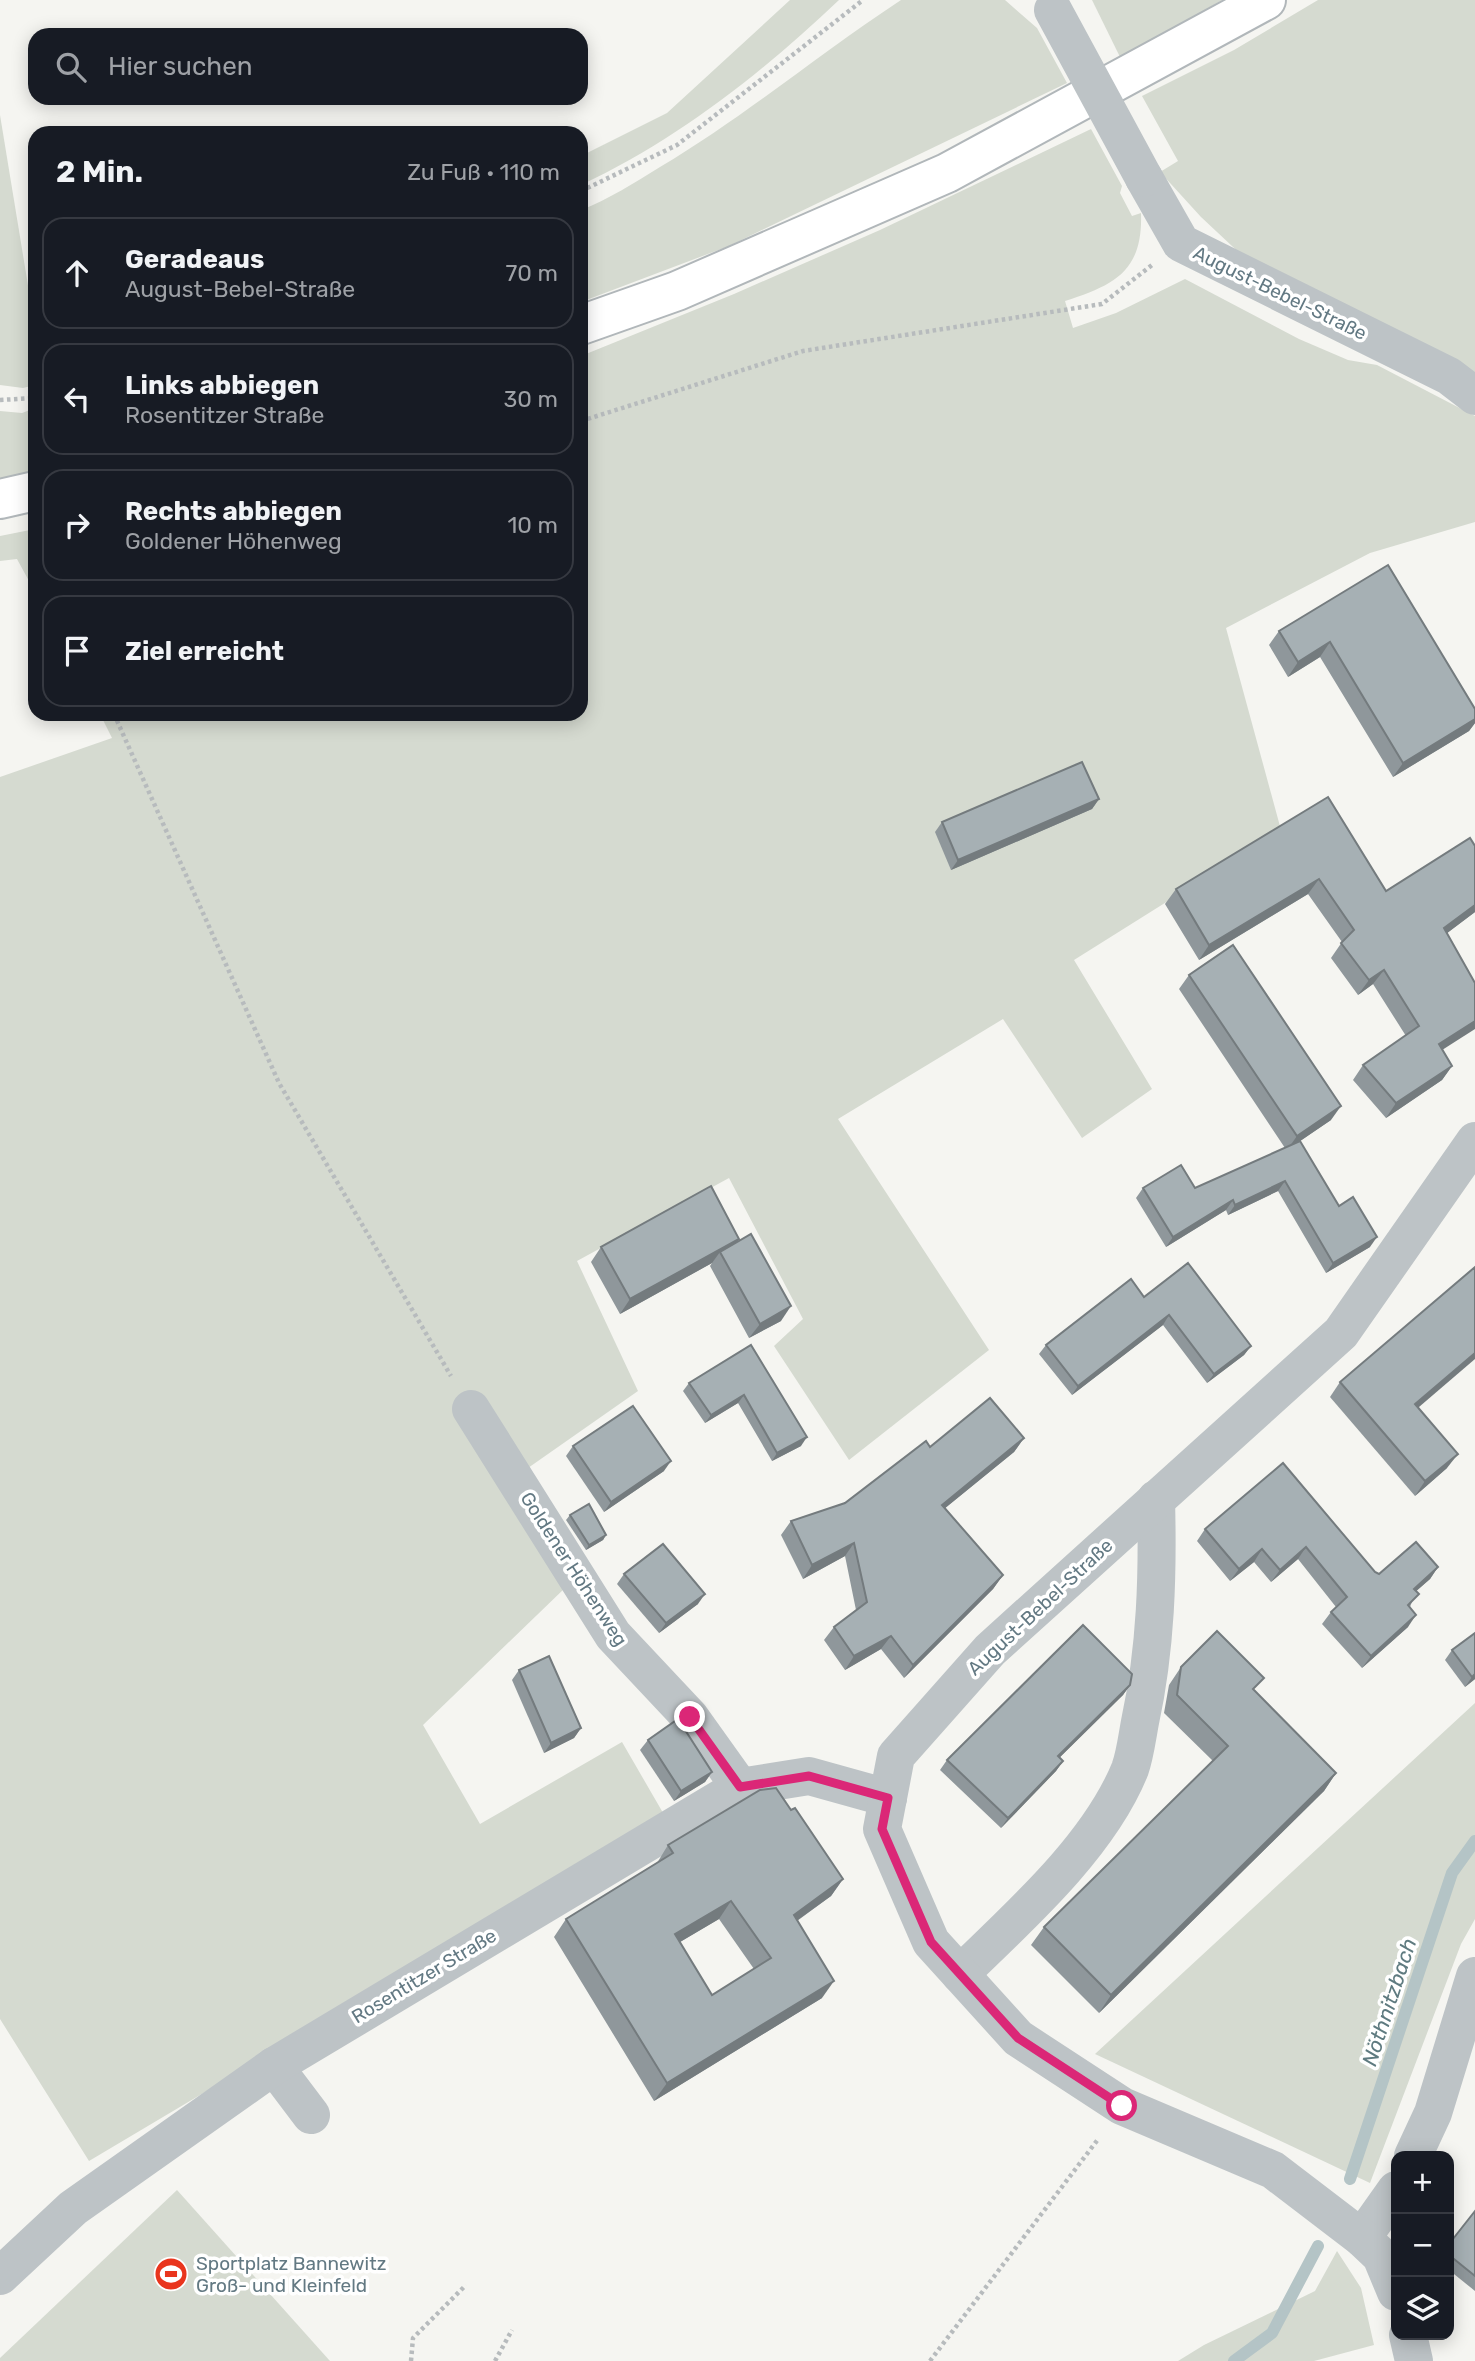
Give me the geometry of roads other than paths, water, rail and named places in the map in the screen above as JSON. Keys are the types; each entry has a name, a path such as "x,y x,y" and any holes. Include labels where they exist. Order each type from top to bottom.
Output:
{"main road":[{"path":"588,323 677,291 947,173 1266,0"},
{"path":"0,499 28,493"}],"street":[{"name":"August-Bebel-Straße","path":"1051,5 1181,243 1449,376 1475,396"},
{"name":"August-Bebel-Straße","path":"1391,2279 1381,2256 1362,2238 1273,2170 1122,2106 1018,2038 931,1942 882,1829 896,1756 990,1650 1341,1333 1469,1165"},
{"name":"Goldener Höhenweg","path":"471,1409 613,1635 690,1717 740,1787"},
{"path":"960,1974 1049,1886 1110,1806 1130,1768 1150,1678 1158,1581 1156,1499"},
{"name":"Rosentitzer Straße","path":"0,2276 73,2208 274,2066 740,1787 809,1776 888,1798"},
{"path":"1415,2151 1433,2113 1475,1976"},
{"path":"274,2066 311,2115"},
{"path":"1362,2238 1391,2197"},
{"path":"1409,2340 1414,2361"}],"waterway":[{"name":"Nöthnitzbach","path":"1350,2179 1452,1873 1475,1841"},
{"name":"Nöthnitzbach","path":"1234,2361 1272,2333 1318,2246"}],"place":[{"name":"Sportplatz Bannewitz Groß- und Kleinfeld","path":"171,2274"}]}
